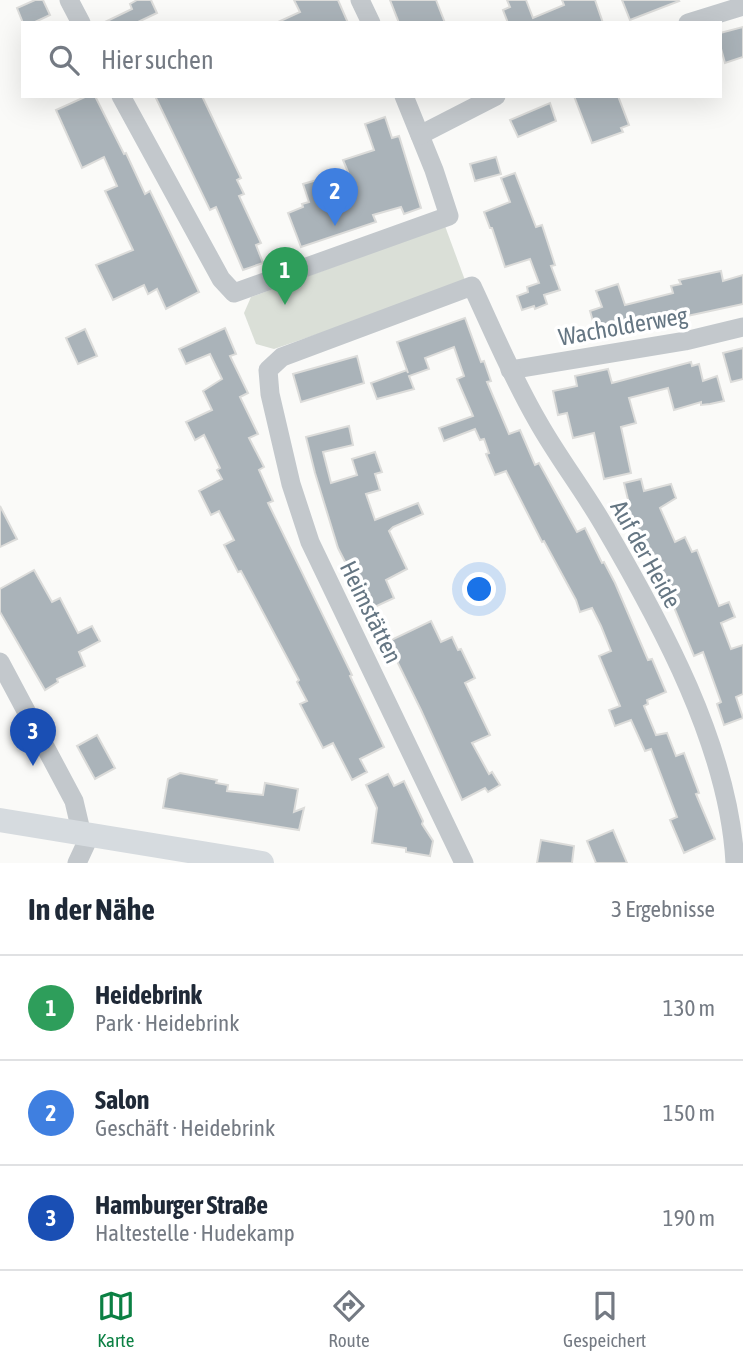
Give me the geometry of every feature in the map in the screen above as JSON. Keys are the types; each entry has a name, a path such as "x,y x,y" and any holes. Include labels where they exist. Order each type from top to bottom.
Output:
{"main road":[{"path":"0,820 262,863"}],"street":[{"path":"69,0 80,21"},
{"path":"360,0 370,21"},
{"path":"694,21 743,6"},
{"path":"122,98 220,279 234,293 449,216 405,98"},
{"path":"420,135 492,98"},
{"name":"Heimstätten","path":"464,863 310,542 291,484 270,394 268,370 282,357 472,286"},
{"name":"Auf der Heide","path":"472,286 510,370 537,421 602,522 673,656 711,741 730,813 735,863"},
{"name":"Wacholderweg","path":"510,370 685,341 743,327"},
{"path":"0,662 74,801 86,835 77,863"}],"shaded area":[{"path":"445,226 466,283 274,349 256,344 244,313 251,297"}],"building":[{"path":"35,0 43,0 50,15 37,21 22,21 17,8"},
{"path":"137,0 151,0 157,13 140,21 107,21 132,9 130,4"},
{"path":"294,0 338,0 347,21 280,21 300,12"},
{"path":"390,0 436,0 444,21 398,21"},
{"path":"507,0 526,0 533,18 564,5 562,0 595,0 602,21 507,21 503,10 510,7"},
{"path":"622,0 678,0 679,1 630,20"},
{"path":"743,27 743,57 725,63 722,32"},
{"path":"83,98 96,98 145,194 150,191 199,292 166,309 157,289 148,294 144,285 113,300 96,265 133,250 105,191 117,186 104,157 82,168 56,110"},
{"path":"156,98 203,98 241,178 237,180 244,194 239,196 261,243 256,245 263,263 243,270 216,207 210,210"},
{"path":"575,98 619,98 629,125 621,128 623,132 592,143"},
{"path":"550,103 556,121 518,137 510,120"},
{"path":"385,117 392,138 399,136 421,208 404,214 401,207 373,215 376,222 301,247 288,213 309,202 303,184 317,180 319,183 348,172 343,160 374,150 365,124"},
{"path":"496,157 501,174 475,181 470,164"},
{"path":"515,173 536,227 542,225 555,265 551,266 560,290 544,295 547,304 535,309 534,306 522,310 517,296 528,292 527,287 539,283 530,259 505,267 484,212 510,202 501,178"},
{"path":"721,271 723,281 743,275 743,304 687,316 688,320 666,325 665,319 634,330 632,324 597,335 590,311 602,307 596,291 618,284 625,305 673,293 671,286 681,284 679,280"},
{"path":"465,318 481,362 484,361 491,381 487,382 509,434 520,430 535,465 539,463 577,532 585,528 615,583 648,660 652,659 666,692 647,700 648,704 644,706 656,735 667,733 676,756 684,753 699,793 696,794 715,839 684,853 670,820 677,817 651,749 645,751 631,720 615,726 609,710 620,706 599,656 611,651 601,626 592,608 580,612 506,471 495,475 486,454 489,453 484,439 480,440 475,429 444,441 439,428 473,416 457,379 464,376 454,347 425,358 429,369 409,376 414,389 377,399 371,383 407,370 397,342"},
{"path":"225,328 236,354 230,356 248,393 240,397 258,434 249,438 264,467 259,470 273,501 268,503 384,747 360,759 367,772 352,780 333,743 323,748 300,704 307,701 297,682 299,680 241,571 238,572 224,545 234,540 219,511 211,515 199,491 222,479 217,470 220,468 204,435 195,440 186,422 212,410 203,391 222,379 210,354 186,364 179,349"},
{"path":"85,329 97,356 78,364 66,338"},
{"path":"743,348 743,379 731,382 723,353"},
{"path":"357,356 364,383 301,402 293,374"},
{"path":"691,362 692,366 699,364 703,381 717,376 724,401 701,405 701,402 674,410 668,388 629,398 636,423 621,427 631,473 604,479 594,433 573,438 567,413 558,415 553,391 577,386 575,376 608,369 612,383"},
{"path":"349,426 353,445 323,452 331,483 357,475 352,459 375,452 382,472 375,474 380,490 366,494 375,520 418,503 423,514 389,531 407,569 386,580 394,598 366,611 356,590 359,589 338,548 306,437"},
{"path":"641,479 644,491 671,484 676,498 660,508 675,542 685,537 692,552 697,550 719,606 729,602 735,617 721,623 731,649 743,645 743,694 736,697 743,718 724,725 717,704 721,702 703,652 694,656 653,556 650,557 635,523 629,526 619,509 629,504 624,483"},
{"path":"0,506 17,539 0,547"},
{"path":"34,570 52,602 60,598 78,633 92,626 100,641 79,652 85,666 57,679 58,682 45,690 0,612 0,589"},
{"path":"431,621 441,642 452,637 475,678 465,683 490,735 472,743 489,774 492,772 500,785 488,792 485,788 462,800 396,659 393,660 385,643"},
{"path":"97,735 115,768 95,779 77,746"},
{"path":"180,773 217,780 216,783 228,785 227,791 263,795 265,783 298,789 294,812 304,808 299,830 163,808 168,779"},
{"path":"388,774 394,786 404,781 422,824 433,841 430,856 406,852 406,848 372,843 377,808 366,785"},
{"path":"613,830 627,863 596,863 587,841"},
{"path":"541,840 574,846 572,863 537,863"}],"place":[{"name":"Salon","path":"335,226"},
{"name":"Heidebrink","path":"285,305"},
{"name":"Hamburger Straße","path":"33,766"}]}
